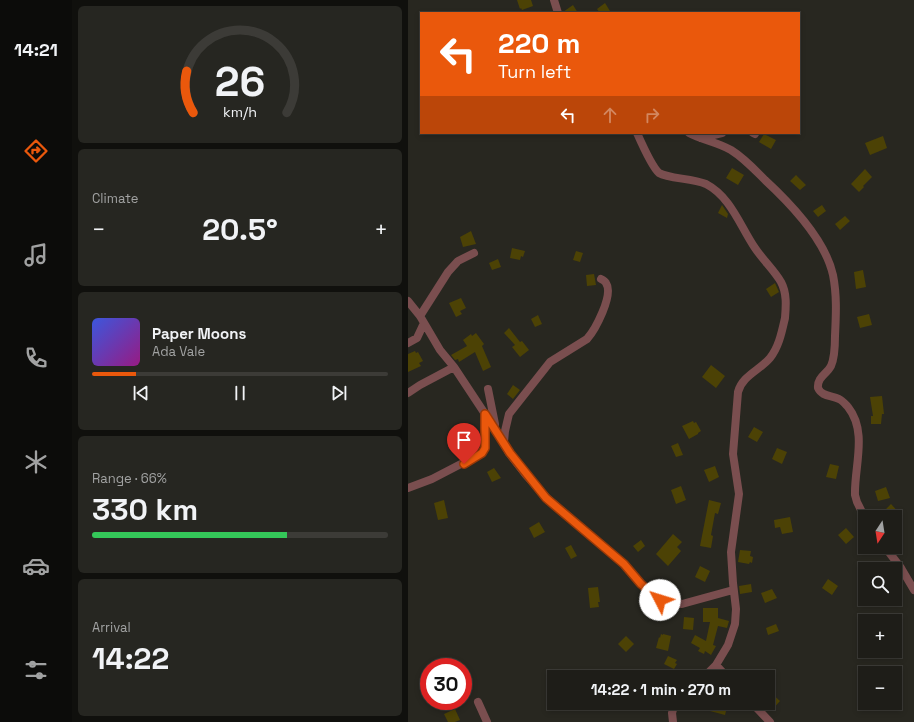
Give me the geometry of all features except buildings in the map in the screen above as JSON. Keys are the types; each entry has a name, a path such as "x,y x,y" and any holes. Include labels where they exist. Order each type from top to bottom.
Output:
{"street":[{"path":"554,0 558,12"},
{"path":"637,134 658,172 666,176 693,180 706,185 719,193 731,206 756,250 781,282 786,305 782,329 774,352 766,362 744,380 738,392 734,454 739,494 731,552 733,590 736,609 733,630 728,645 716,665 711,670"},
{"path":"691,134 714,142 730,150 753,167 791,204 801,216 829,262 836,290 834,358 830,368 818,381 818,388 821,392 840,399 849,408 859,432 855,495 861,510"},
{"path":"701,138 718,134"},
{"path":"408,343 417,338 422,319 448,272 458,261 474,254"},
{"path":"504,442 509,414 550,362 587,339 592,334 606,304 608,291 607,284 601,279"},
{"path":"408,301 422,319 440,350 454,367 522,469 546,498 624,564 641,584 660,600 671,604 682,604 733,590"},
{"path":"408,393 420,384 454,367"},
{"path":"488,389 495,429"},
{"path":"408,488 432,479 482,453 486,443 484,423 485,414"},
{"path":"890,554 901,568 914,590"},
{"path":"716,665 721,670"},
{"path":"478,702 487,722"},
{"path":"673,710 673,722"},
{"path":"759,710 770,722"}],"route":[{"path":"464,464 482,453 485,448 485,414 510,453 546,498 624,564 654,597 660,600"}]}
